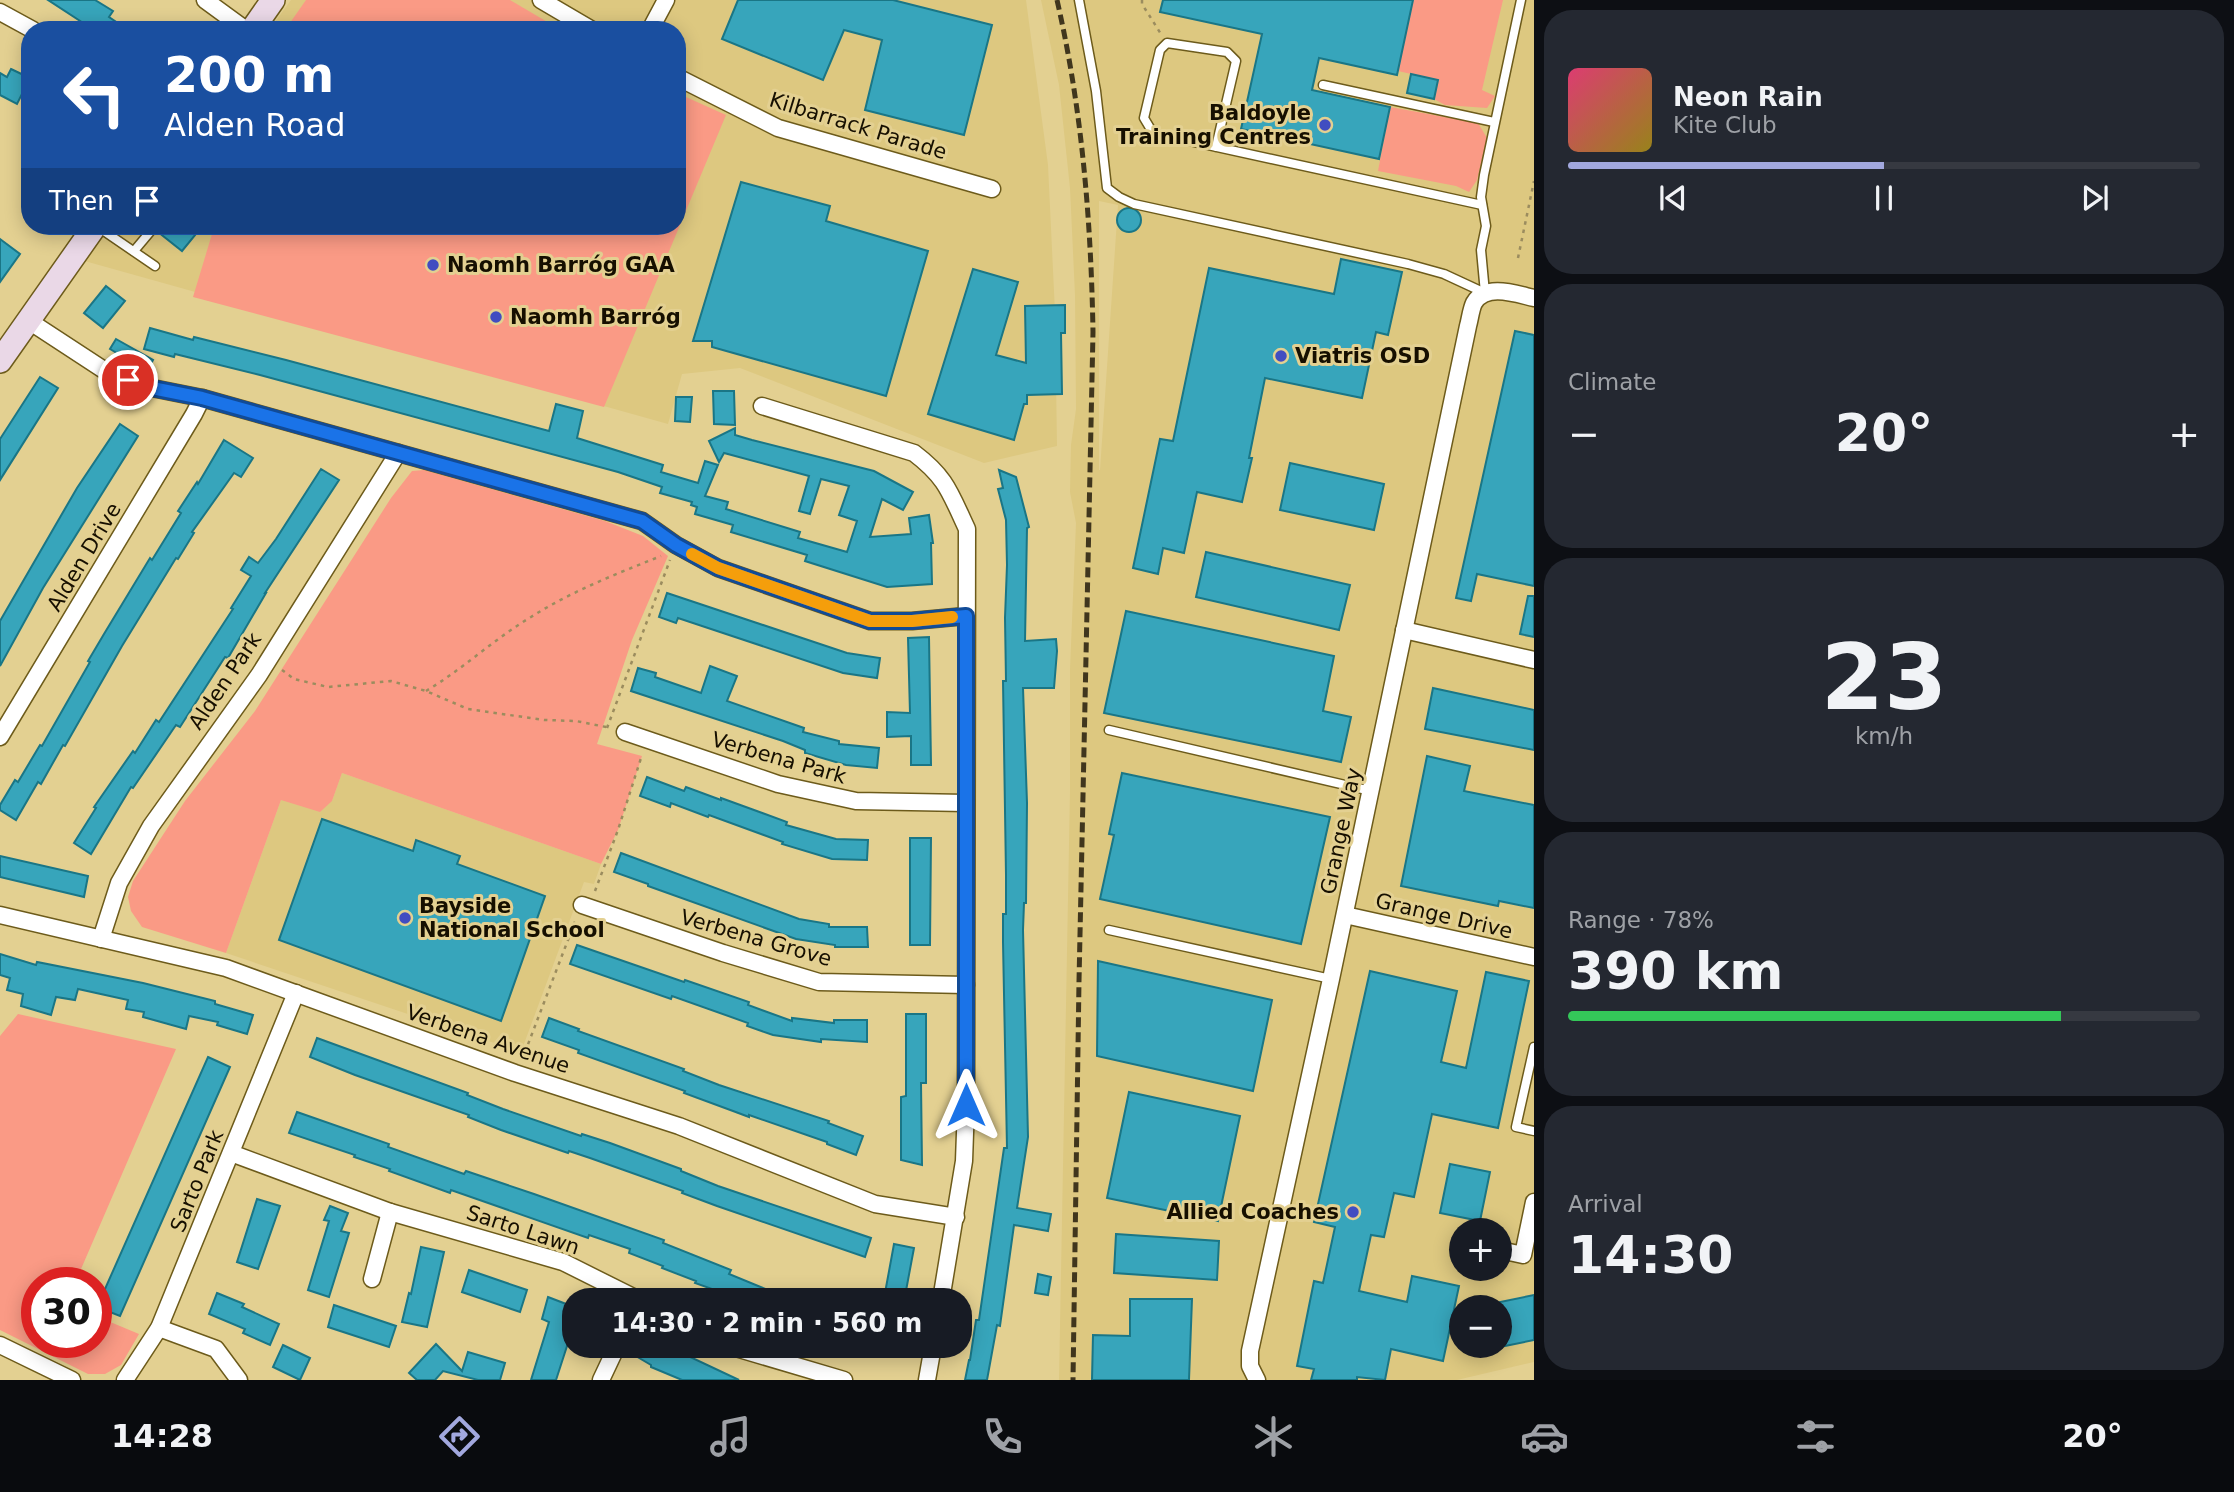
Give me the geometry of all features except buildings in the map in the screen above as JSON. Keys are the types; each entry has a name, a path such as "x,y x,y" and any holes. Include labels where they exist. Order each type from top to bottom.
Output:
{"main road":[{"path":"258,21 273,0"},
{"path":"0,361 89,235"}],"street":[{"path":"205,0 234,21"},
{"path":"541,0 577,21"},
{"path":"655,21 666,0"},
{"path":"0,12 21,23"},
{"name":"Kilbarrack Parade","path":"686,82 778,128 992,189"},
{"path":"1485,293 1503,292 1534,297"},
{"name":"Grange Way","path":"1256,1380 1250,1366 1250,1351 1345,915 1468,326 1475,303 1485,293"},
{"path":"29,321 110,374 147,387 202,398 642,521 676,545 718,568 870,621 912,621 966,616"},
{"name":"Alden Drive","path":"0,737 202,398"},
{"path":"761,406 914,453 934,468 947,484 967,529 967,985 964,1161 944,1288"},
{"name":"Alden Park","path":"101,939 119,883 151,826 259,675 398,453"},
{"path":"1404,630 1534,660"},
{"name":"Verbena Park","path":"625,732 778,783 856,801 966,803"},
{"name":"Verbena Grove","path":"582,905 819,982 967,985"},
{"name":"Verbena Avenue","path":"0,915 226,968 515,1073 679,1126 875,1205 956,1217"},
{"name":"Grange Drive","path":"1345,915 1534,957"},
{"name":"Sarto Park","path":"125,1380 159,1328 296,993"},
{"name":"Sarto Lawn","path":"232,1153 390,1212 563,1262 614,1288"},
{"path":"1512,1253 1523,1255 1534,1202"},
{"path":"372,1279 390,1212"},
{"path":"159,1328 216,1349 239,1380"},
{"path":"0,1345 72,1380"},
{"path":"601,1380 611,1358"},
{"path":"770,1358 844,1380"},
{"path":"927,1380 931,1358"}],"lane":[{"path":"1079,0 1096,91 1107,188 1119,197 1134,204 1408,264 1444,274 1485,293"},
{"path":"1485,293 1480,250 1486,226 1482,205 1483,175 1521,0"},
{"path":"1216,146 1236,61 1227,52 1167,43 1160,50 1144,118 1153,133 1482,205"},
{"path":"1324,85 1494,122"},
{"path":"109,235 155,266"},
{"path":"134,251 147,235"},
{"path":"1109,730 1371,791"},
{"path":"1109,930 1331,979"},
{"path":"1534,1047 1516,1127 1534,1131"}],"path":[{"path":"1142,0 1167,43"},
{"path":"1518,258 1534,181"},
{"path":"426,691 530,617 599,580 661,556 676,545"},
{"path":"259,675 282,670 294,679 328,687 391,681 426,691 468,709 607,727 676,545"},
{"path":"515,1073 522,1062 582,905 594,893 649,740"}],"shaded area":[{"path":"291,0 1026,0 1048,165 1055,312 1057,446 984,463 740,368 682,374 668,424 81,260 102,235 686,235 686,21 276,21"},
{"path":"306,0 510,0 546,21 291,21"},
{"path":"1041,0 1534,0 1534,1362 1457,1380 1059,1380 1070,669 1076,523 1070,492 1071,445 1076,409 1070,188 1059,85","holes":["1099,201 1118,205 1100,470 1099,470"]},
{"path":"1413,0 1503,0 1482,90 1495,96 1487,108 1445,105 1434,99 1438,80 1398,71"},
{"name":"Naomh Barróg GAA","path":"686,97 726,115 686,211"},
{"path":"1390,107 1478,123 1487,138 1477,180 1469,192 1456,186 1378,171"},
{"name":"Naomh Barróg GAA","path":"212,235 676,235 604,407 193,297"},
{"path":"424,470 605,521 643,536 668,556 632,640 597,744 642,756 618,830 601,864 342,773 332,801 320,812 281,800 226,953 142,927 131,911 128,897 133,881 185,801 255,711 391,498 412,471"},
{"name":"Bayside National School","path":"342,773 601,864 594,884 584,882 521,1052 226,953 281,800 332,801"},
{"path":"18,1014 176,1049 82,1267 21,1267 21,1340 0,1330 0,1036"},
{"path":"112,1323 139,1334 121,1365 105,1374 88,1374 56,1358 112,1358"}],"railway":[{"path":"1057,0 1073,82 1084,165 1093,332 1073,1380"}],"slow traffic":[{"path":"692,554 718,568 870,621 952,617"}],"place":[{"name":"Baldoyle Training Centres","path":"1325,125"},
{"name":"Naomh Barróg GAA","path":"433,265"},
{"name":"Naomh Barróg","path":"496,317"},
{"name":"Viatris OSD","path":"1281,356"},
{"name":"Bayside National School","path":"405,918"},
{"name":"Allied Coaches","path":"1353,1212"}],"route":[{"path":"128,380 147,387 202,398 642,521 676,545 718,568 870,621 912,621 966,616 966,1105"}]}
